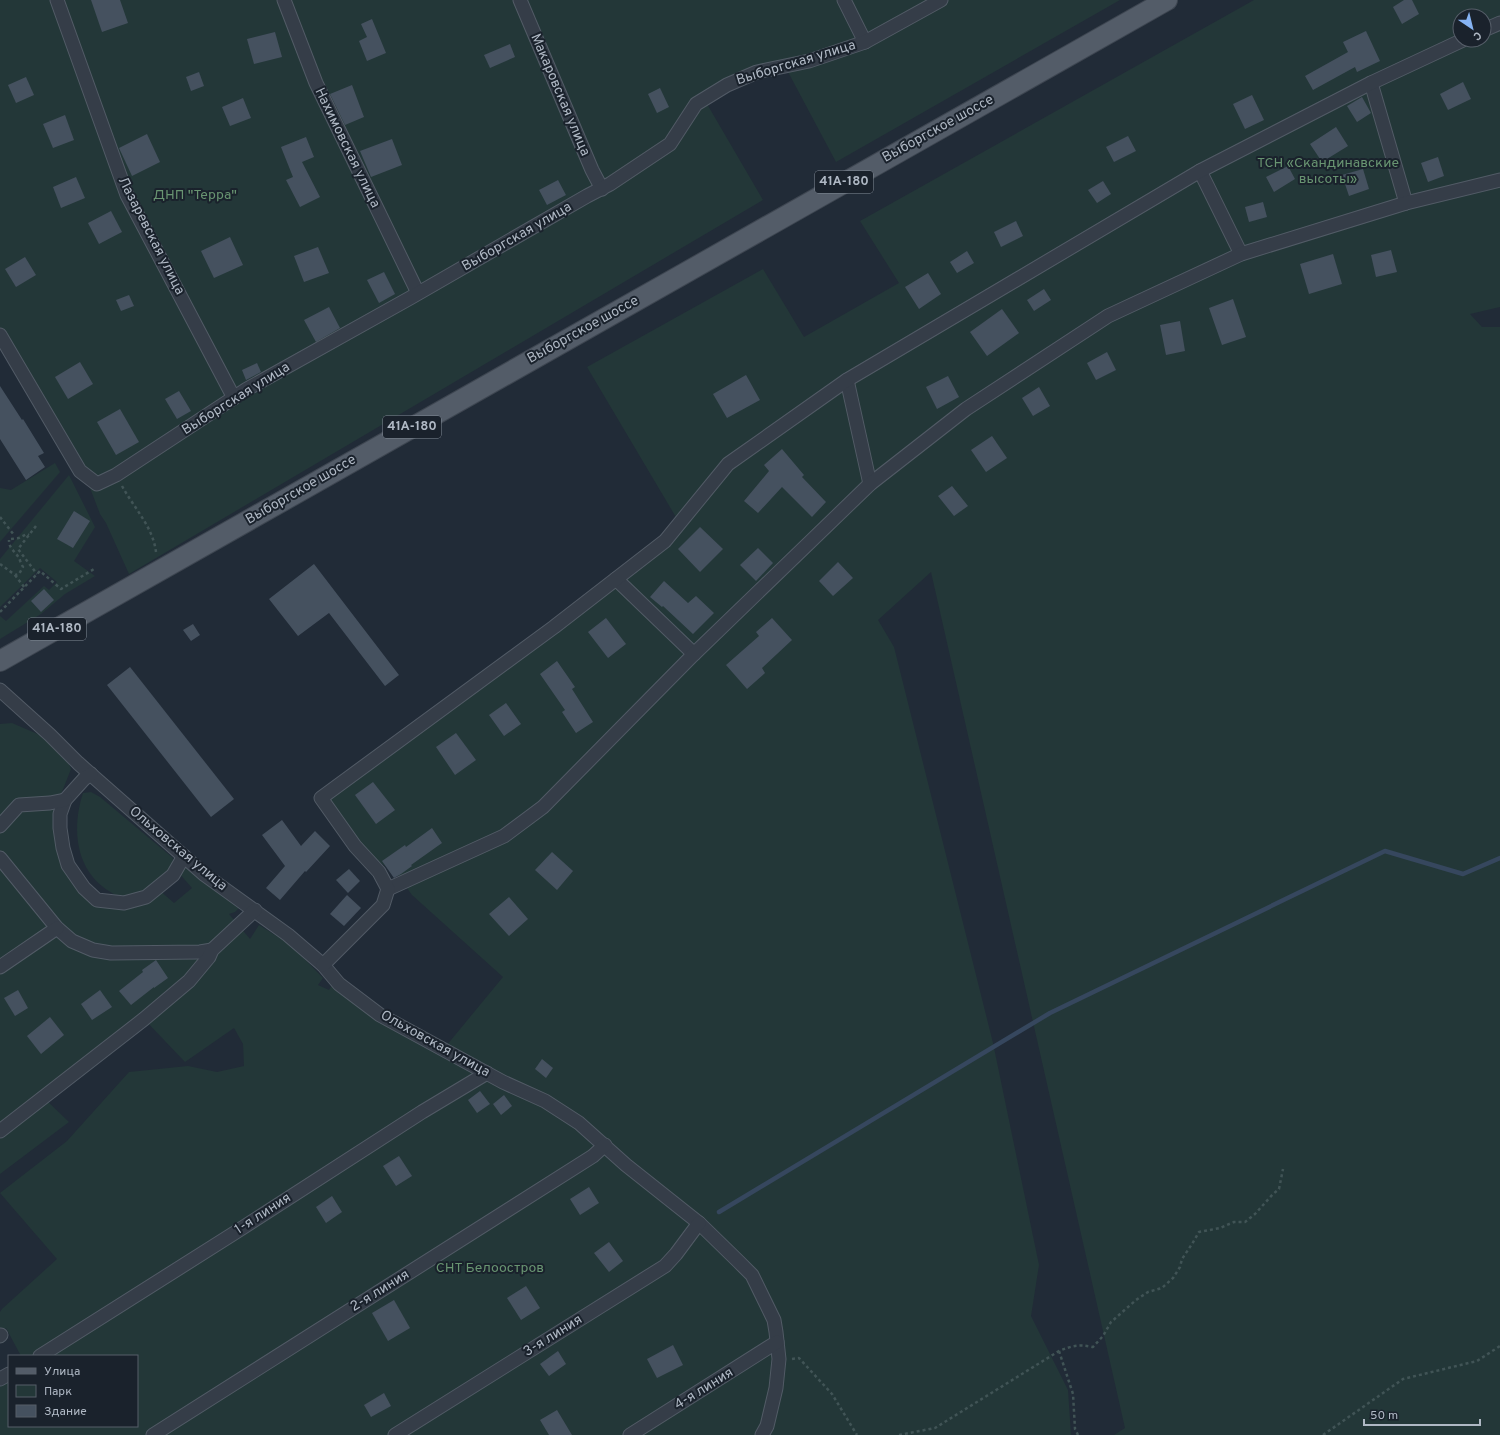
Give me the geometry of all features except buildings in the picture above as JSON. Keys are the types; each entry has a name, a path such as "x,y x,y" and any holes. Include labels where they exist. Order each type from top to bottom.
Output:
{"main road":[{"name":"Выборгское шоссе","path":"0,661 1167,0"}],"street":[{"name":"Лазаревская улица","path":"57,0 127,195 234,398"},
{"name":"Нахимовская улица","path":"284,0 316,83 418,293"},
{"name":"Макаровская улица","path":"520,0 592,170 602,189"},
{"path":"844,0 865,42"},
{"name":"Выборгская улица","path":"0,335 80,471 97,484 116,475 247,390 602,189 670,144 696,104 727,85 757,72 809,61 865,42 941,0"},
{"path":"323,965 383,905 388,889 379,872 355,846 321,798 548,632 665,541 728,464 848,380 1200,171 1372,83 1452,45"},
{"path":"1372,83 1406,203"},
{"path":"1200,171 1241,254"},
{"path":"388,889 504,836 543,807 694,654 870,484 966,409 1108,316 1241,254 1406,203 1500,180"},
{"path":"848,380 870,484"},
{"path":"616,579 694,654"},
{"name":"Ольховская улица","path":"0,690 91,774 205,875 288,935 323,965 338,983 380,1015 503,1082 545,1101 579,1123 626,1165 699,1223 752,1275 774,1320 779,1359 776,1388 767,1426 762,1435"},
{"path":"91,774 84,779 65,800 60,814 60,828 63,848 68,865 84,888 97,900 124,903 146,897 173,875 184,856"},
{"path":"0,826 19,805 50,803 65,800"},
{"path":"0,858 57,928 72,941 93,950 111,953 200,952 212,950"},
{"path":"0,1131 144,1019 189,981 209,957 212,950 255,910"},
{"path":"0,967 57,928"},
{"name":"1-я линия","path":"42,1355 422,1112 488,1073"},
{"name":"2-я линия","path":"153,1435 593,1156 605,1145"},
{"name":"3-я линия","path":"395,1435 665,1266 699,1223"},
{"name":"4-я линия","path":"630,1435 777,1342"}],"path":[{"path":"116,475 153,539 156,557"},
{"path":"1,518 14,535"},
{"path":"36,526 18,548 37,574"},
{"path":"15,575 19,574 23,567 19,557 12,550 9,544 10,539 19,538 27,534 29,535"},
{"path":"0,564 15,575 24,587"},
{"path":"0,612 40,571 61,589 94,569"},
{"path":"899,1435 935,1428 1059,1351 1072,1346 1081,1345 1093,1347 1103,1336 1111,1322 1136,1300 1148,1292 1162,1288 1172,1278 1180,1267 1182,1259 1199,1232 1220,1228 1234,1222 1245,1222 1255,1214 1279,1189 1283,1169"},
{"path":"1323,1435 1403,1379 1477,1361 1500,1346"},
{"path":"1059,1351 1073,1394 1075,1429 1078,1435"},
{"path":"779,1359 799,1358 832,1394 857,1435"}],"green space":[{"name":"ДНП \"Терра\"","path":"0,0 1120,0 836,162 787,70 751,75 707,104 763,200 129,574 106,523 100,514 85,475 0,335"},
{"path":"1254,0 1500,0 1500,307 1470,314 1482,327 1500,327 1500,1435 1114,1435 1125,1428 931,572 878,620 894,647 993,1043 1039,1265 1031,1316 1068,1390 1071,1435 0,1435 0,1379 8,1375 8,1427 138,1427 138,1355 20,1355 6,1328 0,1336 0,1312 2,1309 57,1259 0,1193 67,1141 129,1072 188,1066 217,1072 244,1066 243,1044 234,1028 185,1062 144,1019 43,1097 69,1122 0,1174 0,724 12,723 40,735 67,759 71,769 56,807 53,829 57,851 63,868 95,904 158,889 174,903 192,888 178,872 184,867 239,908 235,912 229,914 250,939 259,925 291,945 323,978 318,985 329,990 333,983 442,1051 503,977 412,895 396,873 355,846 321,798 680,524 587,367 763,269 804,337 899,283 860,221"},
{"path":"55,463 60,472 0,542 0,488 11,490"},
{"path":"69,475 95,527 74,561 95,576 65,594 41,614 0,639 0,616 6,621 44,586 49,590 57,582 40,568 0,607 0,559"},
{"path":"91,792 100,797 173,858 172,870 145,893 121,899 98,883 86,867 79,847 77,825 83,793"}],"waterway":[{"path":"719,1212 1050,1013 1385,851 1463,874 1500,858"}],"park label":[{"name":"ТСН «Скандинавские высоты»","path":"1328,172"},
{"name":"СНТ Белоостров","path":"490,1268"}]}
